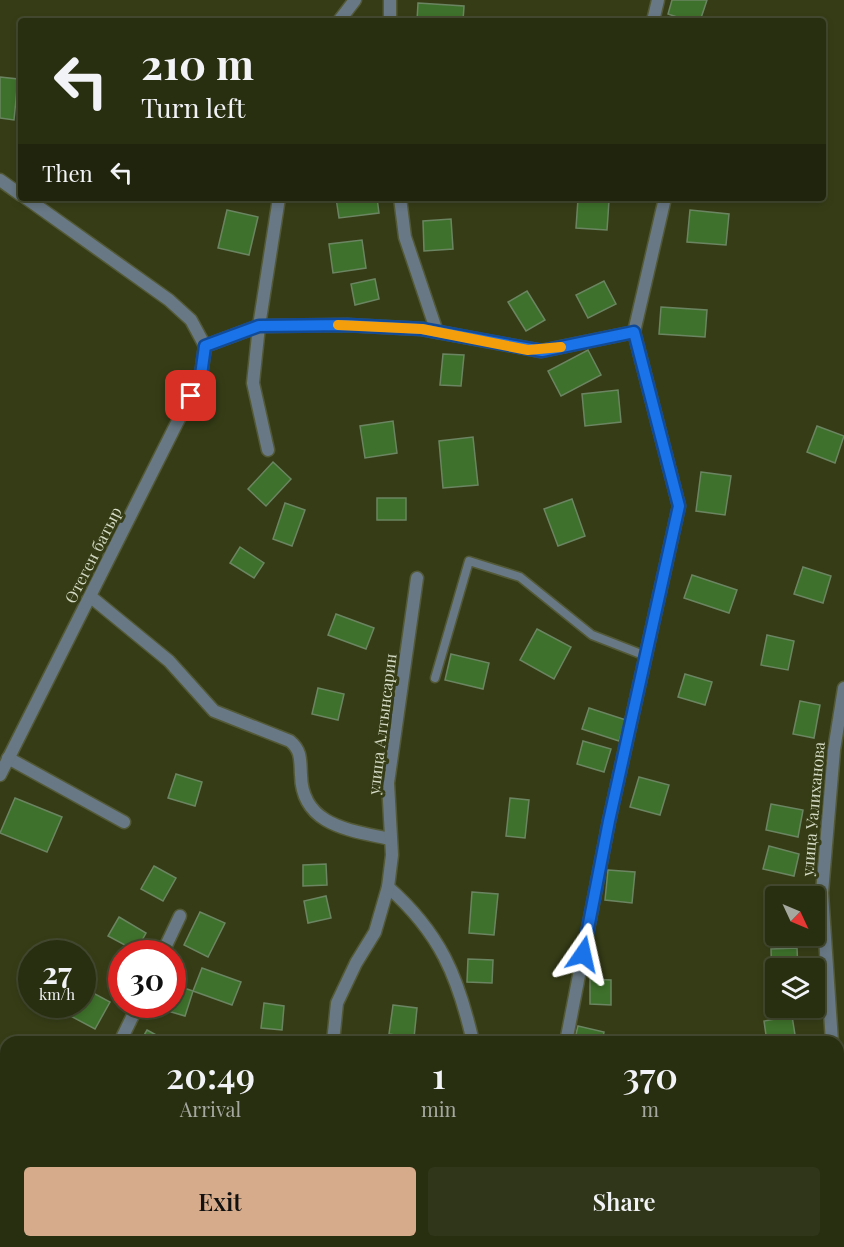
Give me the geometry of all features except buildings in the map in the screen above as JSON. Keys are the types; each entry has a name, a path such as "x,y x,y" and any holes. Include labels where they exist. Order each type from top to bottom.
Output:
{"street":[{"path":"341,18 355,0"},
{"path":"390,0 390,18"},
{"path":"654,18 658,0"},
{"path":"0,180 18,193"},
{"path":"30,201 169,300 191,320 205,346 259,326 347,325 437,332 542,351 634,332"},
{"path":"268,450 253,383 259,326 279,201"},
{"path":"400,201 405,237 437,332"},
{"path":"567,1036 609,821 679,506 634,332 664,201"},
{"name":"Өтеген батыр","path":"0,775 201,375 205,346"},
{"name":"улица Алтынсарин","path":"334,1036 337,1002 356,963 375,932 388,887 392,855 388,783 417,578"},
{"path":"91,597 169,661 214,711 290,741 297,747 300,753 301,792 326,822 390,839"},
{"name":"улица Уалиханова","path":"832,1036 822,893 834,750 844,688"},
{"path":"8,758 124,822"},
{"path":"388,887 411,908 429,930 452,968 464,1000 472,1036"},
{"path":"169,940 180,916"},
{"path":"123,1036 132,1018"}],"lane":[{"path":"435,678 469,561 520,577 592,634 646,656"}],"slow traffic":[{"path":"338,325 422,329 528,350 542,351 561,347"}],"route":[{"path":"191,396 201,375 205,346 259,326 347,325 422,329 542,351 634,332 679,506 609,821 583,954"}]}
